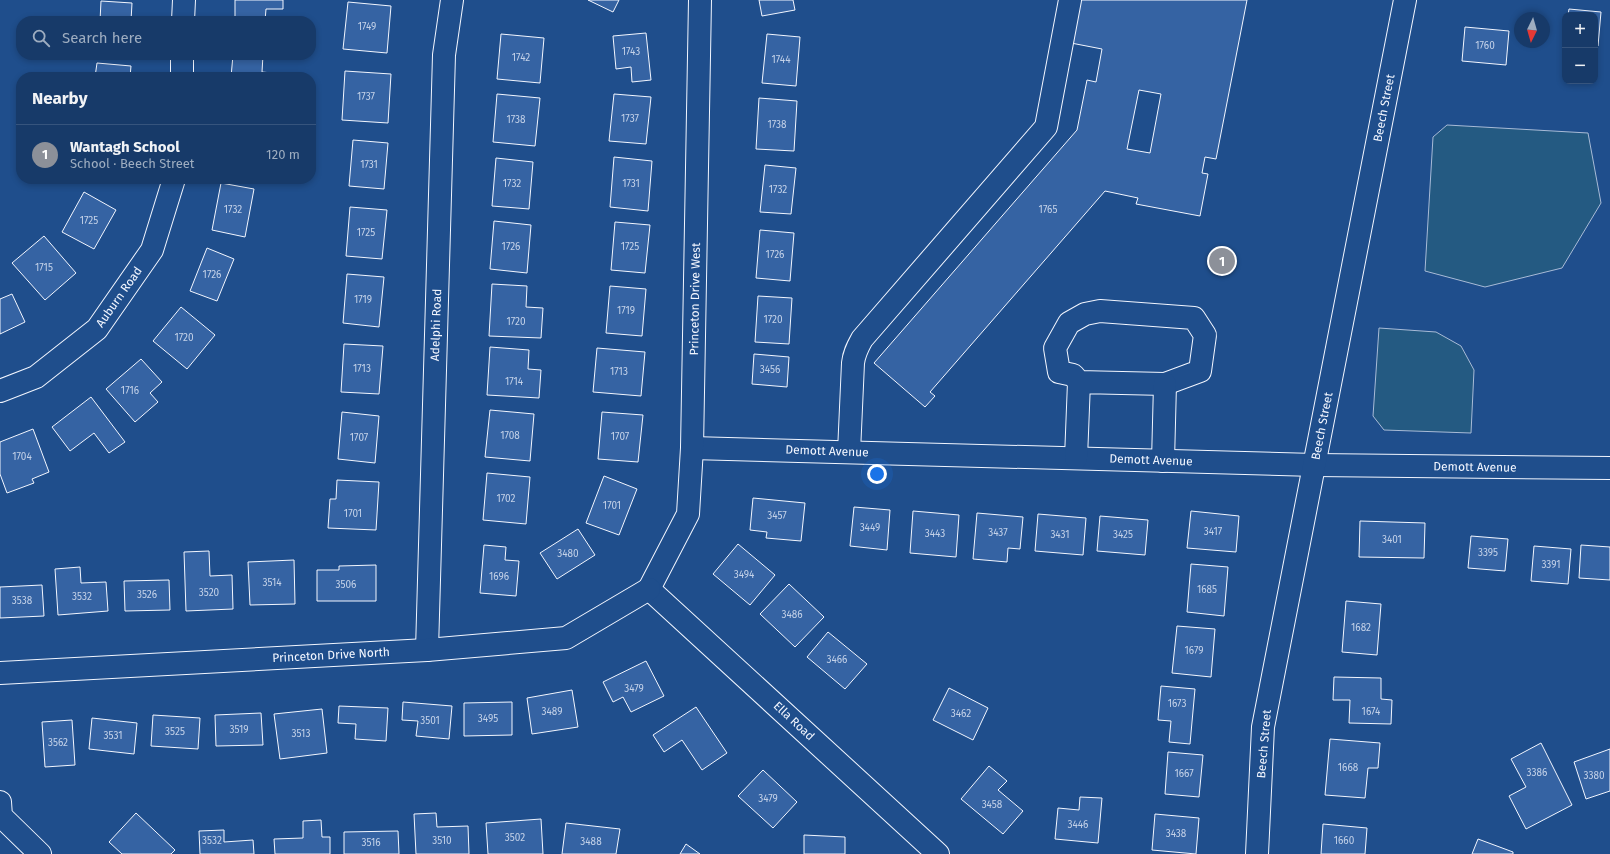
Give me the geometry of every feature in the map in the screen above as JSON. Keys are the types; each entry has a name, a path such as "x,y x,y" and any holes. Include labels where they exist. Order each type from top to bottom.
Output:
{"street":[{"path":"184,0 184,16"},
{"name":"Adelphi Road","path":"427,650 444,55 452,0"},
{"name":"Princeton Drive West","path":"649,589 688,514 692,448 700,0"},
{"path":"850,452 853,364 854,355 858,346 862,339 1046,127 1070,0"},
{"name":"Beech Street","path":"1257,854 1263,727 1405,0"},
{"path":"182,60 182,72"},
{"name":"Auburn Road","path":"0,391 36,377 97,329 152,250 172,184"},
{"path":"1100,311 1194,318 1205,335 1200,371 1165,384 1079,382 1073,376 1059,372 1055,348 1069,323 1085,314 1100,311"},
{"path":"1076,458 1079,382"},
{"path":"1163,461 1165,384"},
{"name":"Demott Avenue","path":"692,448 1315,465 1610,468"},
{"name":"Princeton Drive North","path":"0,673 427,650 566,638 649,589"},
{"name":"Ella Road","path":"649,589 938,854"},
{"path":"0,812 40,854"}],"shaded area":[{"path":"1447,125 1588,133 1601,203 1562,268 1485,287 1425,271 1433,137"},
{"path":"1379,328 1436,332 1461,346 1474,370 1471,433 1384,430 1373,416"}],"building":[{"path":"235,0 283,0 283,9 266,9 265,16 235,16"},
{"path":"588,0 619,0 613,12"},
{"path":"759,0 793,0 795,10 762,16"},
{"path":"1079,0 1247,0 1216,159 1205,157 1202,173 1208,174 1200,216 1136,204 1138,198 1105,191 930,392 935,396 925,407 874,363 1077,130 1087,80 1096,82 1102,49 1071,43","holes":["1139,90 1161,94 1150,153 1127,149"]},
{"path":"101,1 132,3 131,16 100,16"},
{"path":"348,2 391,6 387,53 343,49"},
{"path":"1569,9 1601,12 1598,46 1598,12 1568,12"},
{"path":"1465,27 1509,31 1506,65 1462,61"},
{"path":"646,33 651,80 632,82 631,67 616,69 613,36"},
{"path":"501,34 544,38 540,83 497,79"},
{"path":"767,34 800,37 796,86 762,83"},
{"path":"233,60 263,60 262,72 231,72"},
{"path":"97,63 131,66 130,72 96,72"},
{"path":"345,71 391,74 388,123 342,120"},
{"path":"497,94 540,98 535,146 493,142"},
{"path":"614,94 651,97 646,144 609,141"},
{"path":"759,98 797,101 794,151 756,149"},
{"path":"353,140 388,143 384,189 349,186"},
{"path":"614,157 652,161 648,211 610,207"},
{"path":"496,158 533,162 529,209 492,206"},
{"path":"765,165 796,168 791,214 760,212"},
{"path":"221,184 254,189 245,237 212,230"},
{"path":"84,192 116,210 94,249 62,232"},
{"path":"350,207 387,210 382,259 346,256"},
{"path":"494,221 531,225 527,273 490,269"},
{"path":"615,222 650,225 645,273 611,270"},
{"path":"760,230 794,233 790,281 756,278"},
{"path":"44,236 76,273 45,300 12,263"},
{"path":"207,248 234,259 217,301 190,291"},
{"path":"347,274 384,277 379,327 343,323"},
{"path":"492,284 527,286 526,307 543,308 541,338 489,336"},
{"path":"610,286 646,289 642,336 606,333"},
{"path":"12,294 25,322 0,334 0,299"},
{"path":"758,296 792,298 789,344 755,342"},
{"path":"181,307 215,335 187,369 153,341"},
{"path":"344,344 383,346 379,394 341,392"},
{"path":"490,347 529,350 528,369 541,370 539,398 487,395"},
{"path":"597,348 645,352 641,396 593,392"},
{"path":"754,354 789,357 787,387 752,384"},
{"path":"141,359 162,382 150,393 158,402 135,422 106,389"},
{"path":"91,397 125,442 109,453 94,433 70,451 52,427"},
{"path":"490,410 534,414 530,461 485,457"},
{"path":"342,412 379,416 375,463 338,459"},
{"path":"602,412 643,415 638,462 598,459"},
{"path":"33,429 49,472 32,479 34,483 7,493 0,474 0,442"},
{"path":"487,473 530,477 526,524 483,520"},
{"path":"604,476 637,489 619,535 586,523"},
{"path":"337,480 379,482 376,530 328,528 330,499 336,499"},
{"path":"753,498 805,503 801,541 766,538 767,532 750,530"},
{"path":"854,507 890,510 887,550 850,546"},
{"path":"913,511 959,515 956,557 910,553"},
{"path":"1191,511 1239,516 1236,552 1187,548"},
{"path":"977,513 1023,517 1020,549 1008,548 1007,562 973,559"},
{"path":"1038,514 1086,518 1083,555 1035,551"},
{"path":"1100,516 1148,520 1145,555 1097,551"},
{"path":"1360,521 1425,523 1424,558 1359,557"},
{"path":"578,529 595,555 557,579 540,553"},
{"path":"1471,536 1508,539 1505,571 1468,568"},
{"path":"738,544 775,575 750,605 713,574"},
{"path":"484,545 506,547 505,560 519,561 516,596 480,593"},
{"path":"1581,545 1610,547 1610,580 1579,578"},
{"path":"1534,546 1571,549 1568,584 1531,581"},
{"path":"209,551 210,576 232,575 233,609 186,611 184,552"},
{"path":"294,560 295,604 250,605 248,562"},
{"path":"1191,564 1228,567 1224,616 1187,612"},
{"path":"376,565 376,601 317,601 317,570 339,570 339,566"},
{"path":"80,567 81,583 106,582 108,611 58,615 55,569"},
{"path":"169,580 170,610 125,611 124,581"},
{"path":"789,584 824,617 795,647 760,614"},
{"path":"42,585 44,616 0,618 0,587"},
{"path":"1346,601 1381,604 1377,655 1342,652"},
{"path":"1177,626 1215,629 1211,677 1172,673"},
{"path":"828,632 867,664 845,689 807,657"},
{"path":"646,661 664,696 631,712 623,697 613,702 603,682"},
{"path":"1334,677 1381,678 1381,699 1392,700 1391,724 1349,723 1350,700 1333,700"},
{"path":"1161,686 1195,689 1190,744 1169,742 1171,721 1158,720"},
{"path":"949,688 988,708 973,740 933,720"},
{"path":"572,690 578,727 532,734 527,698"},
{"path":"403,702 452,706 449,739 416,736 418,721 402,720"},
{"path":"512,702 512,735 464,736 464,703"},
{"path":"339,706 388,708 386,741 355,739 356,724 338,723"},
{"path":"696,707 727,753 702,770 682,740 664,752 653,735"},
{"path":"322,709 327,753 280,759 274,714"},
{"path":"261,713 263,745 216,746 215,715"},
{"path":"153,715 200,718 198,749 151,746"},
{"path":"92,718 137,723 134,754 89,749"},
{"path":"72,720 75,765 45,767 42,722"},
{"path":"1330,739 1380,743 1378,768 1368,768 1365,798 1325,795"},
{"path":"1541,743 1572,805 1526,829 1509,796 1526,787 1511,759"},
{"path":"1610,749 1610,791 1586,799 1574,762"},
{"path":"1168,752 1203,755 1199,797 1165,794"},
{"path":"989,766 1007,781 998,790 1023,811 1003,834 961,799"},
{"path":"763,770 797,802 773,828 738,796"},
{"path":"1080,797 1102,798 1098,843 1055,839 1058,808 1079,810"},
{"path":"136,813 175,850 171,854 122,854 109,842"},
{"path":"436,813 437,827 468,826 469,854 416,854 414,814"},
{"path":"1155,814 1199,818 1196,854 1152,850"},
{"path":"541,819 543,854 488,854 486,823"},
{"path":"321,820 322,837 330,837 330,854 275,854 274,839 303,838 303,821"},
{"path":"566,823 620,829 616,854 562,854"},
{"path":"1323,824 1367,828 1365,854 1321,854"},
{"path":"224,830 224,842 253,840 254,854 200,854 199,831"},
{"path":"398,831 399,854 344,854 344,832"},
{"path":"804,835 845,837 845,854 804,854"},
{"path":"1478,839 1513,852 1513,854 1472,854"},
{"path":"686,844 700,854 680,854"}],"place":[{"name":"Wantagh School","path":"1222,261"}]}
